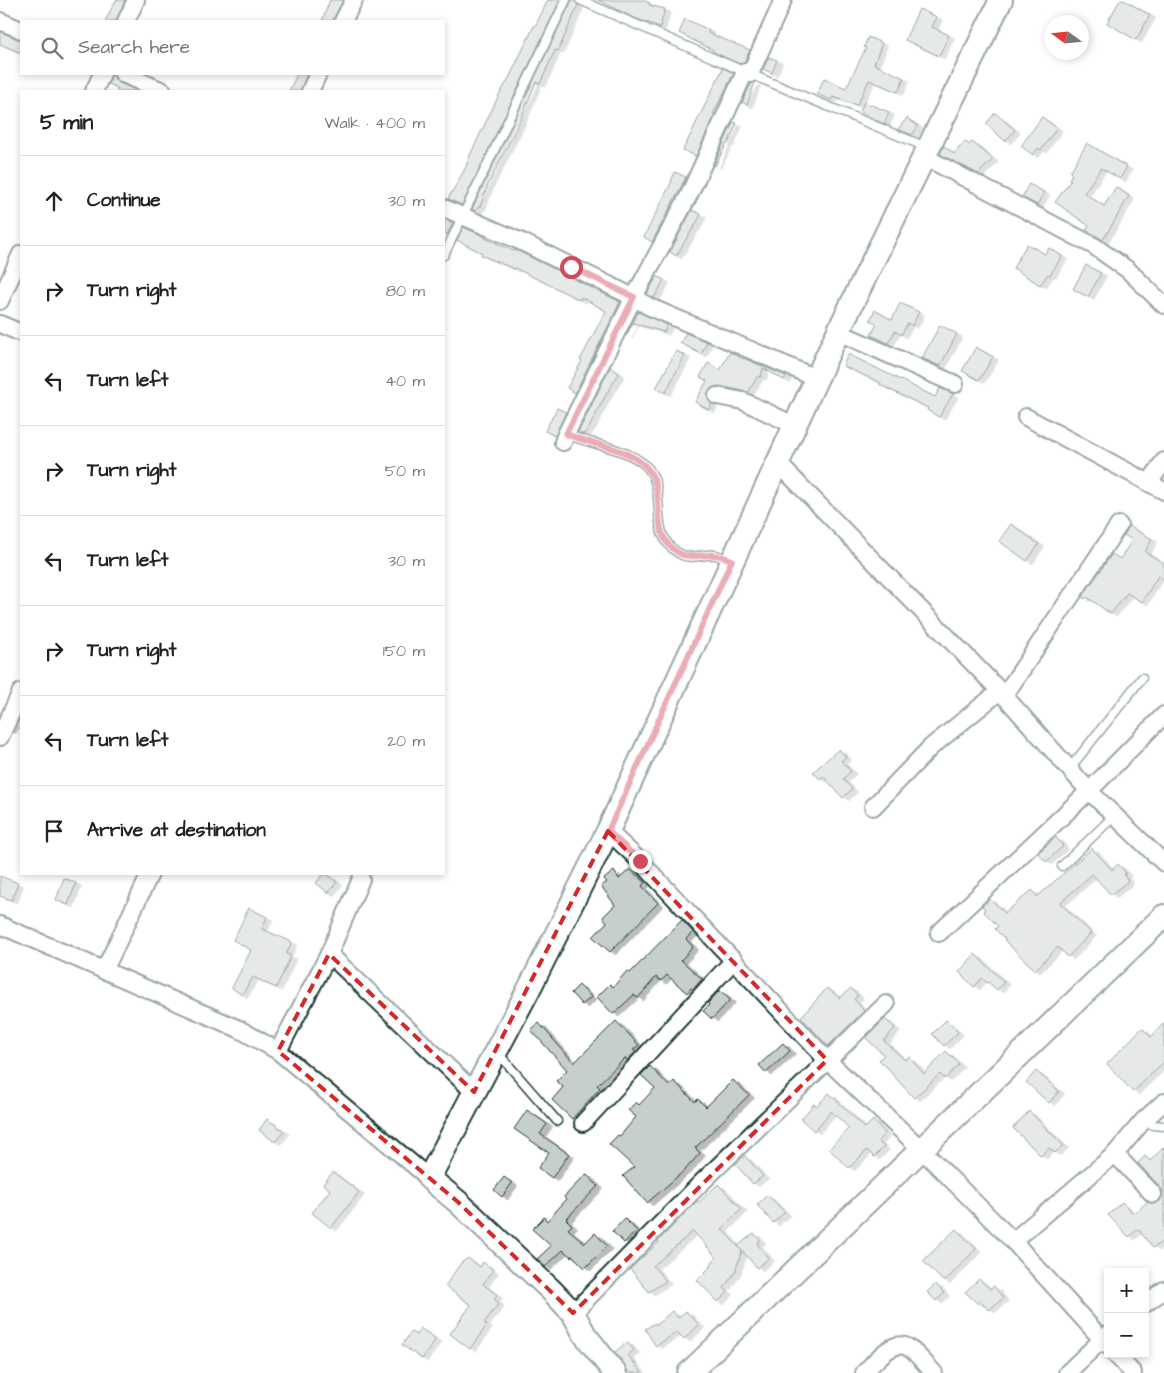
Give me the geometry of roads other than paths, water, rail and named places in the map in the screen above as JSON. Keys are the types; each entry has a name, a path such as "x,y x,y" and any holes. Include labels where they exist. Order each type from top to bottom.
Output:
{"street":[{"path":"126,20 136,0"},
{"path":"344,20 354,0"},
{"path":"564,438 634,297 689,195 783,0"},
{"path":"429,1178 496,1052 608,831 816,378 1001,0"},
{"path":"0,21 20,30"},
{"path":"94,90 102,75"},
{"path":"125,75 161,90"},
{"path":"310,90 318,75"},
{"path":"927,152 1094,246 1161,296"},
{"path":"445,208 522,242 634,297 650,307 816,378"},
{"path":"0,301 20,256"},
{"path":"0,324 20,333"},
{"path":"838,332 955,384"},
{"path":"717,396 743,402 794,425"},
{"path":"1026,417 1164,491"},
{"path":"1149,483 1164,461"},
{"path":"777,462 1002,693 1114,816 1164,863"},
{"path":"873,806 931,747 1002,693 1119,525"},
{"path":"0,737 20,694"},
{"path":"939,933 1090,790 1164,715"},
{"path":"608,831 640,861 827,1060 922,1150 1013,1241 1104,1338"},
{"path":"104,971 150,875"},
{"path":"278,1051 329,954 361,879"},
{"path":"689,1373 1164,916"},
{"path":"0,925 239,1029 278,1051 458,1202 545,1285 572,1313 585,1335 615,1373"},
{"path":"329,954 474,1092"},
{"path":"583,1123 734,960"},
{"path":"572,1313 700,1184 886,1004"},
{"path":"1013,1241 1115,1154 1143,1121 1164,1102"},
{"path":"1115,1154 1153,1194"},
{"path":"1149,1301 1164,1290"},
{"path":"1067,1373 1104,1342"},
{"path":"864,1373 892,1347 902,1345 908,1348 934,1373"},
{"path":"1119,1358 1133,1373"}],"lane":[{"path":"445,254 566,0"},
{"path":"580,0 927,152"},
{"path":"564,438 616,450 634,457 645,466 658,488 659,524 662,537 676,552 684,556 716,555 732,560"},
{"path":"1070,768 1142,678"},
{"path":"1062,866 1114,816"},
{"path":"496,1052 557,1121"},
{"path":"1143,1121 1153,1125 1164,1126"}]}
